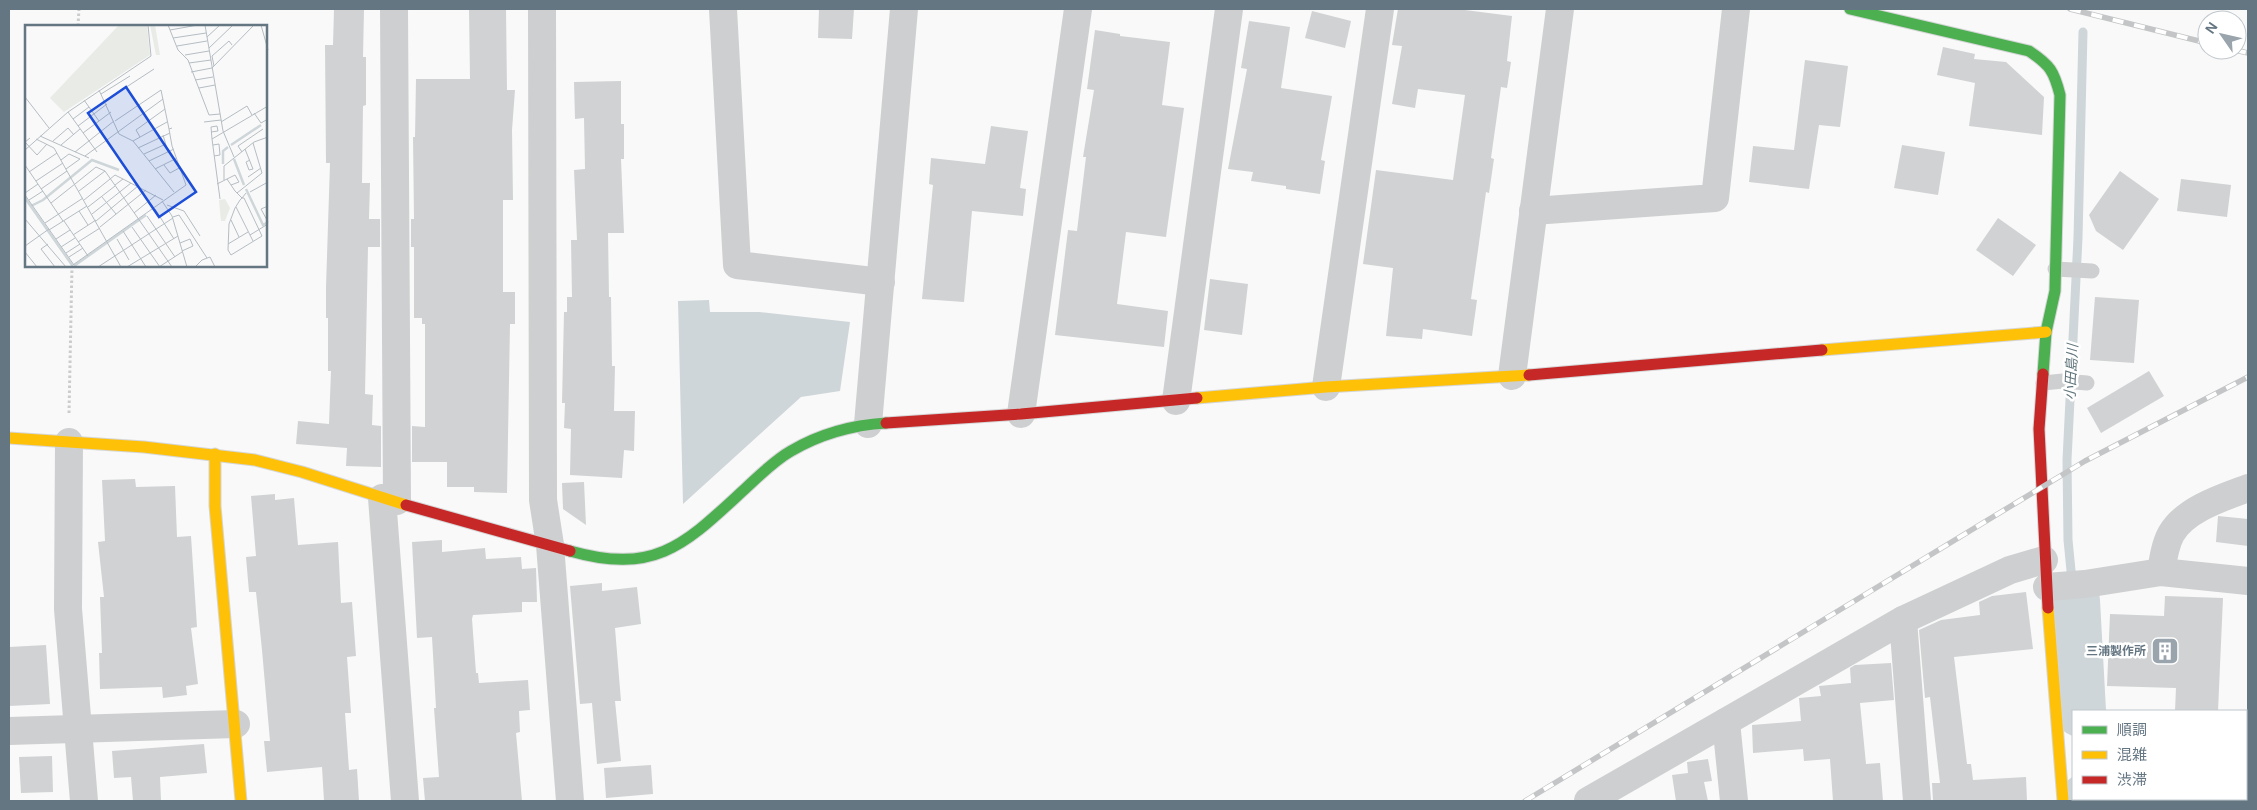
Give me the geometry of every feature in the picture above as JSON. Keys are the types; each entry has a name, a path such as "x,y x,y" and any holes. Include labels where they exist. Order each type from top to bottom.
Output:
{"street":[{"path":"394,9 390,499 406,801"},
{"path":"542,9 543,500 550,545 570,801"},
{"path":"723,9 737,265 881,282"},
{"path":"868,424 904,9"},
{"path":"1021,414 1078,9"},
{"path":"1176,401 1228,9"},
{"path":"1326,387 1378,9"},
{"path":"1512,376 1560,9"},
{"path":"1533,211 1715,198 1736,9"},
{"path":"1850,9 2029,51 2050,67 2055,74 2060,95 2060,269 2046,332 2039,429 2044,560 2065,586 2063,801"},
{"path":"9,438 215,454 255,460 302,472 594,558 621,561 641,559 679,545 698,532 768,468 791,451 829,433 868,424 1021,414 1326,387 1512,376 2046,332"},
{"path":"69,442 68,609 84,801"},
{"path":"215,454 215,506 236,724 241,801"},
{"path":"2161,572 2171,533 2182,521 2218,499 2248,488"},
{"path":"1593,800 1903,620 2010,570 2044,560"},
{"path":"2065,586 2161,572 2248,581"},
{"path":"1903,620 1917,801"},
{"path":"1726,722 1734,801"},
{"path":"9,731 236,724"}],"lane":[{"path":"2060,269 2092,271"},
{"path":"2043,383 2063,381 2088,383"}],"path":[{"path":"78,25 79,9"},
{"path":"69,442 72,268"}],"shaded area":[{"path":"709,300 710,312 759,312 850,322 840,391 801,397 683,504 678,301"}],"building":[{"path":"334,9 364,9 363,57 366,57 366,105 363,106 362,183 370,183 369,219 380,219 380,247 368,247 365,394 373,395 372,425 381,426 381,467 346,466 347,448 296,444 298,421 329,424 331,371 328,371 326,287 330,163 326,163 325,45 333,45"},
{"path":"469,9 506,9 507,90 515,90 512,130 513,200 503,200 503,292 515,292 515,324 510,324 507,493 474,492 474,487 447,487 447,462 412,462 412,426 425,427 425,324 422,324 422,318 414,318 414,247 411,247 411,219 414,219 413,137 415,137 416,79 470,79"},
{"path":"819,9 854,9 852,39 818,38"},
{"path":"1398,9 1457,9 1512,16 1507,61 1511,62 1507,88 1501,87 1491,158 1494,159 1489,193 1486,192 1471,299 1477,300 1472,336 1423,329 1422,339 1386,336 1393,268 1363,264 1376,170 1453,180 1465,95 1418,89 1415,108 1392,104 1402,46 1392,45"},
{"path":"1312,11 1351,21 1345,48 1305,38"},
{"path":"1249,21 1290,27 1281,88 1332,96 1321,160 1325,161 1320,194 1286,189 1286,186 1251,181 1253,172 1228,169 1247,69 1241,68"},
{"path":"1095,30 1120,34 1120,36 1170,42 1162,105 1184,108 1166,237 1126,232 1117,304 1168,311 1164,347 1055,335 1068,230 1077,231 1086,157 1083,157 1094,90 1087,89"},
{"path":"1943,47 1975,54 1974,59 2006,62 2044,97 2042,135 1969,126 1975,83 1937,75"},
{"path":"1805,60 1848,66 1840,127 1819,125 1809,189 1749,182 1753,146 1794,150"},
{"path":"621,81 621,124 624,124 624,159 621,159 624,233 608,233 609,297 611,297 612,366 615,366 614,411 635,411 634,451 624,450 622,478 570,475 571,429 564,428 565,403 562,403 564,312 567,312 567,297 572,297 571,240 577,240 574,170 585,169 584,118 575,119 574,82"},
{"path":"991,126 1028,131 1020,188 1026,189 1023,216 972,211 964,302 922,299 933,185 929,184 931,158 985,164"},
{"path":"1902,145 1945,152 1938,195 1894,188"},
{"path":"2120,171 2159,199 2123,250 2096,231 2089,215"},
{"path":"2181,179 2231,185 2227,217 2177,211"},
{"path":"1998,218 2036,245 2013,276 1976,250"},
{"path":"1210,279 1248,284 1242,335 1204,330"},
{"path":"2095,297 2139,300 2134,363 2090,360"},
{"path":"2149,371 2164,396 2101,433 2087,408"},
{"path":"135,479 136,487 175,486 177,537 191,536 197,627 191,628 198,684 186,686 187,695 163,698 162,687 100,689 99,653 102,653 100,597 104,597 98,542 105,541 102,480"},
{"path":"584,482 586,525 563,509 562,483"},
{"path":"275,494 275,500 294,498 298,545 338,542 341,603 352,602 356,656 347,657 351,713 345,713 349,770 357,769 359,801 324,801 322,767 267,772 264,741 270,741 262,650 256,592 249,592 246,557 256,556 251,496"},
{"path":"2218,516 2248,519 2248,546 2216,542"},
{"path":"442,540 442,552 485,548 486,559 521,557 522,569 536,568 537,602 522,602 522,612 473,615 472,619 476,673 478,673 479,683 528,680 530,710 519,711 520,732 516,733 522,801 425,801 423,778 439,777 434,708 436,708 432,637 417,638 412,542"},
{"path":"602,583 602,591 637,587 641,624 615,628 621,701 615,701 621,761 597,764 592,703 580,704 570,586"},
{"path":"2026,592 2033,649 1954,657 1967,764 1971,764 1973,780 2026,777 2027,801 1933,801 1932,783 1940,783 1930,697 1925,698 1919,630 1941,620 1980,615 1979,602 1992,596"},
{"name":"三浦製作所","path":"2165,596 2223,598 2218,710 2175,710 2176,688 2107,686 2110,614 2164,616"},
{"path":"46,645 50,704 9,706 9,647"},
{"path":"1891,663 1894,700 1860,703 1866,764 1880,763 1883,801 1833,801 1830,759 1804,761 1803,749 1753,753 1752,725 1801,721 1799,698 1821,696 1819,686 1851,683 1850,668 1855,665"},
{"path":"204,744 207,773 160,777 161,801 133,801 131,777 114,778 112,751"},
{"path":"52,756 53,792 21,793 19,757"},
{"path":"1708,759 1712,781 1704,782 1708,801 1676,801 1672,775 1688,773 1687,762"},
{"path":"651,765 653,794 606,798 604,768"}],"waterway":[{"name":"小田島川","path":"2074,601 2068,540 2067,460 2078,238 2083,32"},
{"name":"小田島川","path":"2074,601 2080,710"}],"railway":[{"path":"2070,9 2197,41"},
{"path":"1525,801 2085,461 2248,377"}],"traffic: fast":[{"path":"1850,9 2029,51 2042,60 2053,74 2060,95 2055,291 2046,332 2043,374"},
{"path":"570,551 600,558 626,559 649,556 669,549 688,538 706,524 768,468 791,451 837,431 886,423"}],"traffic: slow":[{"path":"1822,350 2046,332"},
{"path":"1197,398 1326,387 1529,375"},
{"path":"9,438 144,447 255,460 302,472 406,505"},
{"path":"215,454 215,506 241,801"},
{"path":"2048,608 2063,801"}],"traffic: jam":[{"path":"1529,375 1822,350"},
{"path":"2043,374 2039,429 2048,608"},
{"path":"886,423 1021,414 1197,398"},
{"path":"406,505 570,551"}],"place":[{"name":"三浦製作所","path":"2165,651"}]}
